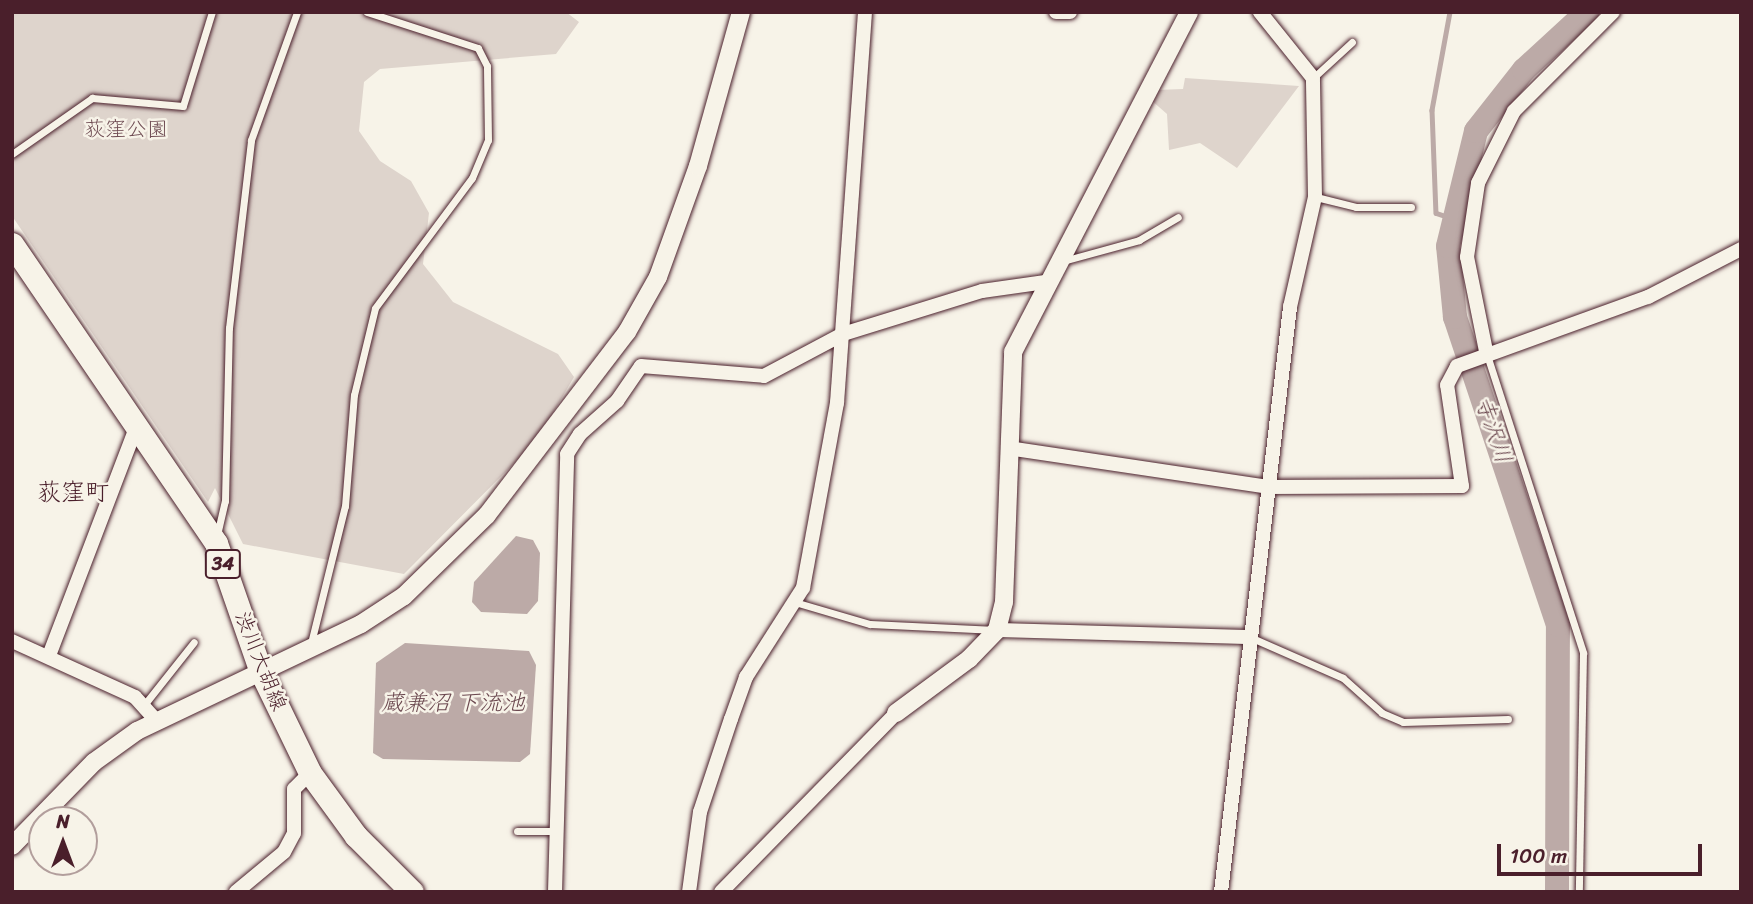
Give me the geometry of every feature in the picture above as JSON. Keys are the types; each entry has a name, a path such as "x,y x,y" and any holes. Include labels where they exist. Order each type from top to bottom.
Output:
{"main road":[{"name":"渋川大胡線","path":"12,244 138,422 216,543 261,671 310,774 356,836 407,890"}],"street":[{"path":"12,846 94,762 150,712 309,651 404,596 487,515 627,332 657,277 698,166 741,12"},
{"path":"689,892 700,812 746,677 798,603 837,403 865,12"},
{"path":"1056,12 1070,12"},
{"path":"721,892 896,713 969,659 997,630 1004,602 1013,352 1045,282 1189,12"},
{"path":"1221,892 1248,636 1290,307 1315,197 1313,78 1261,12"},
{"path":"1482,353 1467,257 1478,183 1522,101 1613,12"},
{"path":"1008,449 1268,487 1462,486 1447,385 1457,366 1482,353 1648,297 1741,249"},
{"path":"555,892 567,454 580,433 617,401 641,366 764,376 843,334 982,291 1045,282"},
{"path":"561,419 580,433"},
{"path":"50,653 138,422"},
{"path":"997,630 1248,636"},
{"path":"12,641 50,653 150,712"},
{"path":"236,892 284,852 294,834 294,789 310,774"}],"lane":[{"path":"12,154 92,98 183,106 212,12"},
{"path":"216,543 225,501 229,328 251,140 297,12"},
{"path":"309,651 345,506 354,395 374,308 472,178 489,129 487,66 478,48 367,12"},
{"path":"1313,78 1352,42"},
{"path":"1315,197 1356,207 1411,207"},
{"path":"1056,262 1139,240 1178,217"},
{"path":"1482,353 1583,653 1579,892"},
{"path":"798,603 870,624 997,630"},
{"path":"1248,636 1343,678 1382,713 1403,722 1508,719"},
{"path":"150,712 194,642"},
{"path":"517,831 557,831"}],"green space":[{"name":"荻窪公園","path":"12,12 566,12 579,22 556,54 380,69 364,82 359,131 380,161 411,181 429,213 423,264 453,302 558,354 574,377 537,440 404,574 243,544 215,488 208,502 12,216"},
{"path":"1185,78 1299,86 1237,168 1200,143 1169,150 1167,114 1151,100 1156,90 1183,89"}],"water":[{"path":"516,536 533,540 540,553 538,601 527,614 481,612 472,602 474,582"},
{"name":"蔵兼沼 下流池","path":"405,643 529,651 536,665 530,754 520,762 383,759 373,753 376,663"}],"waterway":[{"path":"1450,12 1432,110 1436,213 1451,218"},
{"name":"寺沢川","path":"1557,892 1558,625 1455,317 1448,246 1476,131 1524,70 1587,12"}],"district":[{"name":"荻窪町","path":"73,493"}]}
